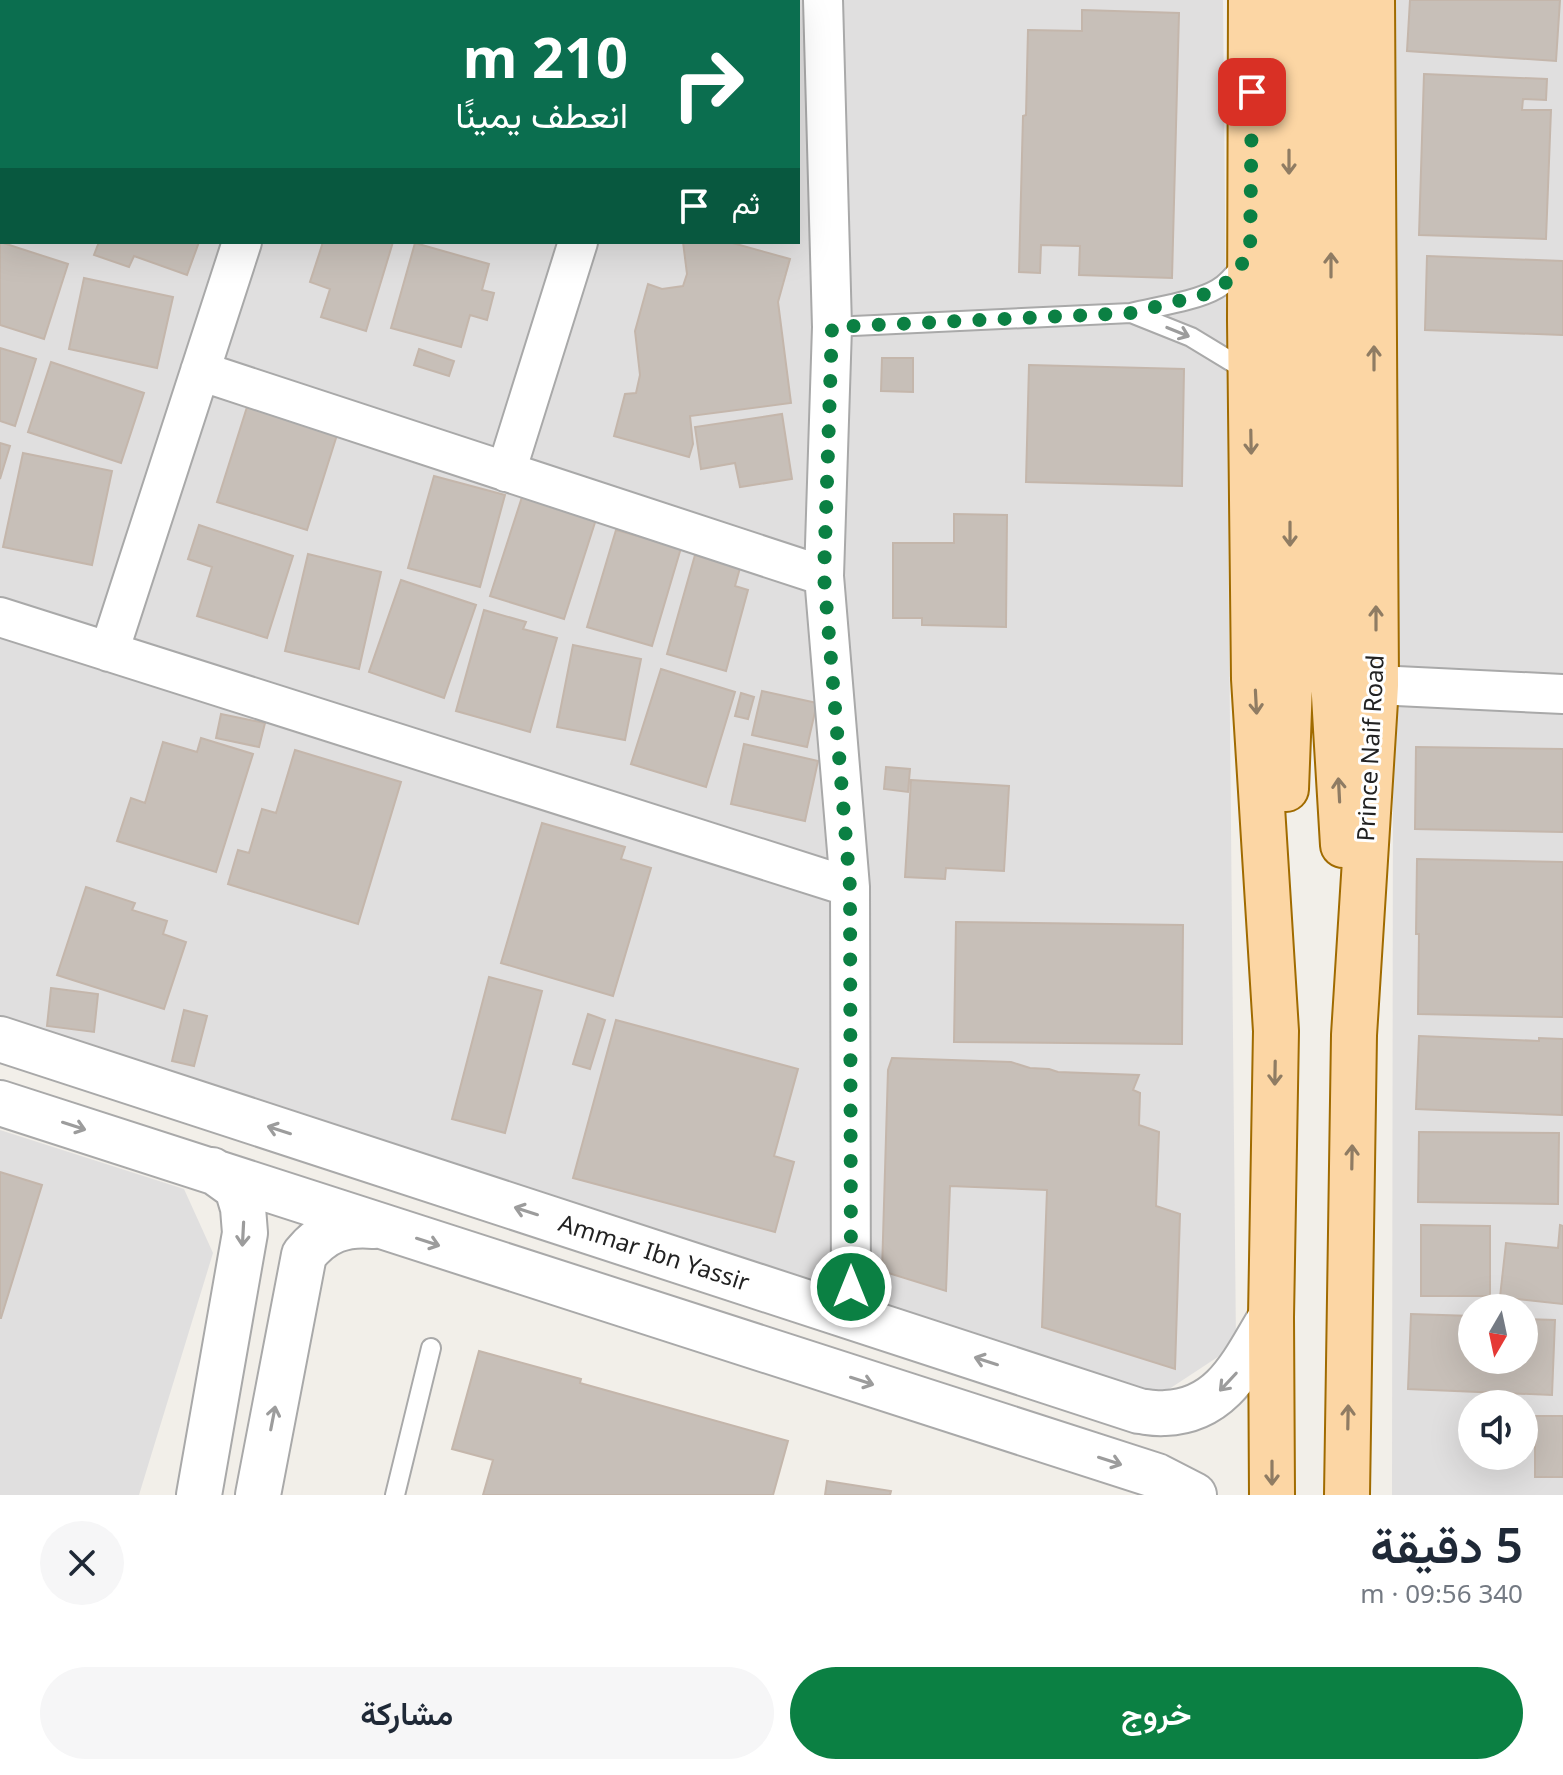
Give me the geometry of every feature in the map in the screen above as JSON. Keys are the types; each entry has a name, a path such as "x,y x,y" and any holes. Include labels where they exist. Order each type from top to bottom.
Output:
{"main road":[{"path":"1251,0 1250,374 1254,679 1276,1031"},
{"path":"1272,1495 1271,1317 1276,1031 1290,684 1288,0"},
{"path":"1329,0 1333,679 1354,1035"},
{"name":"Prince Naif Road","path":"1347,1495 1354,1035 1376,685 1372,0"}],"street":[{"path":"542,1278 664,1293 819,1342 834,1339 846,1331 851,1318 850,887 824,576 832,327 823,0"},
{"path":"109,652 241,244"},
{"path":"506,472 577,244"},
{"path":"200,371 824,576"},
{"path":"0,617 850,887"},
{"path":"1376,685 1563,694"},
{"name":"Ammar Ibn Yassir","path":"0,1039 1139,1411 1164,1413 1189,1409 1212,1399 1234,1379 1271,1317"},
{"path":"0,1103 1157,1476 1194,1495"},
{"path":"199,1495 245,1233 243,1208 237,1188 212,1170"},
{"path":"258,1495 304,1255 315,1241 332,1231 358,1225 382,1227"}],"lane":[{"path":"832,327 1131,313 1218,289 1250,254"},
{"path":"1131,313 1191,337 1250,374"},
{"path":"395,1495 431,1348"}],"shaded area":[{"path":"800,0 1223,0 1236,1345 1160,1395 0,1020 0,244 800,244"},
{"path":"1394,0 1563,0 1563,1495 1392,1495"},
{"path":"0,1130 184,1189 213,1253 139,1495 0,1495"}],"building":[{"path":"1410,0 1560,0 1556,61 1407,51"},
{"path":"1082,10 1179,13 1172,278 1079,275 1080,246 1041,245 1040,273 1019,272 1028,30 1082,31"},
{"path":"1424,74 1547,79 1546,100 1523,99 1522,110 1551,110 1546,239 1419,235"},
{"path":"0,244 68,264 44,339 0,325"},
{"path":"98,244 198,244 187,275 134,256 129,267 94,255"},
{"path":"322,244 392,244 366,331 321,317 330,289 310,282"},
{"path":"415,244 489,264 482,290 494,293 487,320 470,315 461,347 391,328"},
{"path":"683,244 736,244 790,259 778,302 791,403 690,416 693,444 689,457 614,436 625,394 636,393 640,375 635,331 648,284 662,289 683,286 687,274"},
{"path":"1427,256 1563,261 1563,335 1425,330"},
{"path":"84,278 173,297 157,368 69,349"},
{"path":"0,348 36,359 15,426 0,421"},
{"path":"419,349 454,361 449,376 414,365"},
{"path":"882,358 913,358 913,392 881,391"},
{"path":"51,362 144,393 121,463 28,432"},
{"path":"1029,365 1184,369 1182,486 1026,482"},
{"path":"247,407 337,435 307,530 217,502"},
{"path":"782,414 792,479 740,487 735,463 701,469 695,427"},
{"path":"0,443 10,446 0,479"},
{"path":"23,453 112,471 92,565 3,547"},
{"path":"434,476 505,495 480,587 408,568"},
{"path":"523,494 599,510 564,619 490,596"},
{"path":"954,514 1007,515 1006,627 922,625 922,618 893,618 893,543 954,543"},
{"path":"199,525 293,556 267,638 197,616 212,567 188,559"},
{"path":"616,530 681,548 652,646 587,627"},
{"path":"308,554 381,572 359,669 285,651"},
{"path":"695,555 740,568 735,586 748,590 726,671 667,654"},
{"path":"401,580 476,605 444,698 369,672"},
{"path":"484,610 526,622 523,629 557,638 530,732 456,711"},
{"path":"573,645 641,659 625,740 557,727"},
{"path":"661,669 735,692 706,787 631,764"},
{"path":"762,691 817,703 807,747 752,735"},
{"path":"741,693 754,697 748,719 735,716"},
{"path":"221,714 265,723 259,747 216,738"},
{"path":"201,738 253,754 216,872 117,841 131,798 145,803 163,742 197,752"},
{"path":"744,744 818,761 805,821 731,804"},
{"path":"1416,747 1563,749 1563,832 1415,829"},
{"path":"295,750 401,782 358,924 228,884 238,850 249,853 262,809 276,813"},
{"path":"886,767 910,769 908,792 884,789"},
{"path":"911,780 1009,786 1004,871 946,868 945,879 905,877"},
{"path":"542,823 625,847 621,859 651,868 613,996 501,963"},
{"path":"1417,859 1563,862 1563,1017 1418,1014"},
{"path":"86,887 135,903 132,910 167,921 163,934 186,942 164,1009 57,975"},
{"path":"956,922 1183,925 1182,1044 954,1042"},
{"path":"489,977 542,991 505,1133 452,1119"},
{"path":"51,988 98,994 94,1032 47,1026"},
{"path":"184,1010 207,1016 194,1066 172,1061"},
{"path":"588,1014 605,1020 590,1069 573,1064"},
{"path":"616,1020 798,1069 774,1156 794,1162 775,1232 573,1178"},
{"path":"1419,1036 1539,1041 1539,1038 1563,1039 1562,1115 1416,1109"},
{"path":"892,1058 1011,1062 1058,1072 1139,1075 1133,1090 1140,1093 1139,1125 1159,1132 1156,1206 1180,1214 1175,1369 1042,1327 1047,1190 950,1186 946,1291 882,1271 888,1070"},
{"path":"1419,1132 1559,1133 1558,1204 1418,1202"},
{"path":"0,1172 42,1185 1,1318 0,1318"},
{"path":"1421,1225 1490,1226 1490,1294 1421,1296"},
{"path":"1560,1225 1563,1226 1563,1304 1538,1301 1538,1294 1500,1294 1506,1243 1558,1248"},
{"path":"1411,1314 1458,1316 1458,1374 1538,1374 1538,1319 1555,1320 1552,1395 1538,1394 1538,1390 1408,1389"},
{"path":"479,1351 581,1379 580,1383 788,1441 773,1495 483,1495 493,1460 452,1449"},
{"path":"1538,1416 1563,1416 1563,1477 1535,1477 1535,1470 1538,1470"},
{"path":"827,1481 891,1491 890,1495 825,1495"}],"route":[{"path":"851,1287 850,887 824,576 832,327 1131,313 1218,289 1250,254 1252,92"}]}
